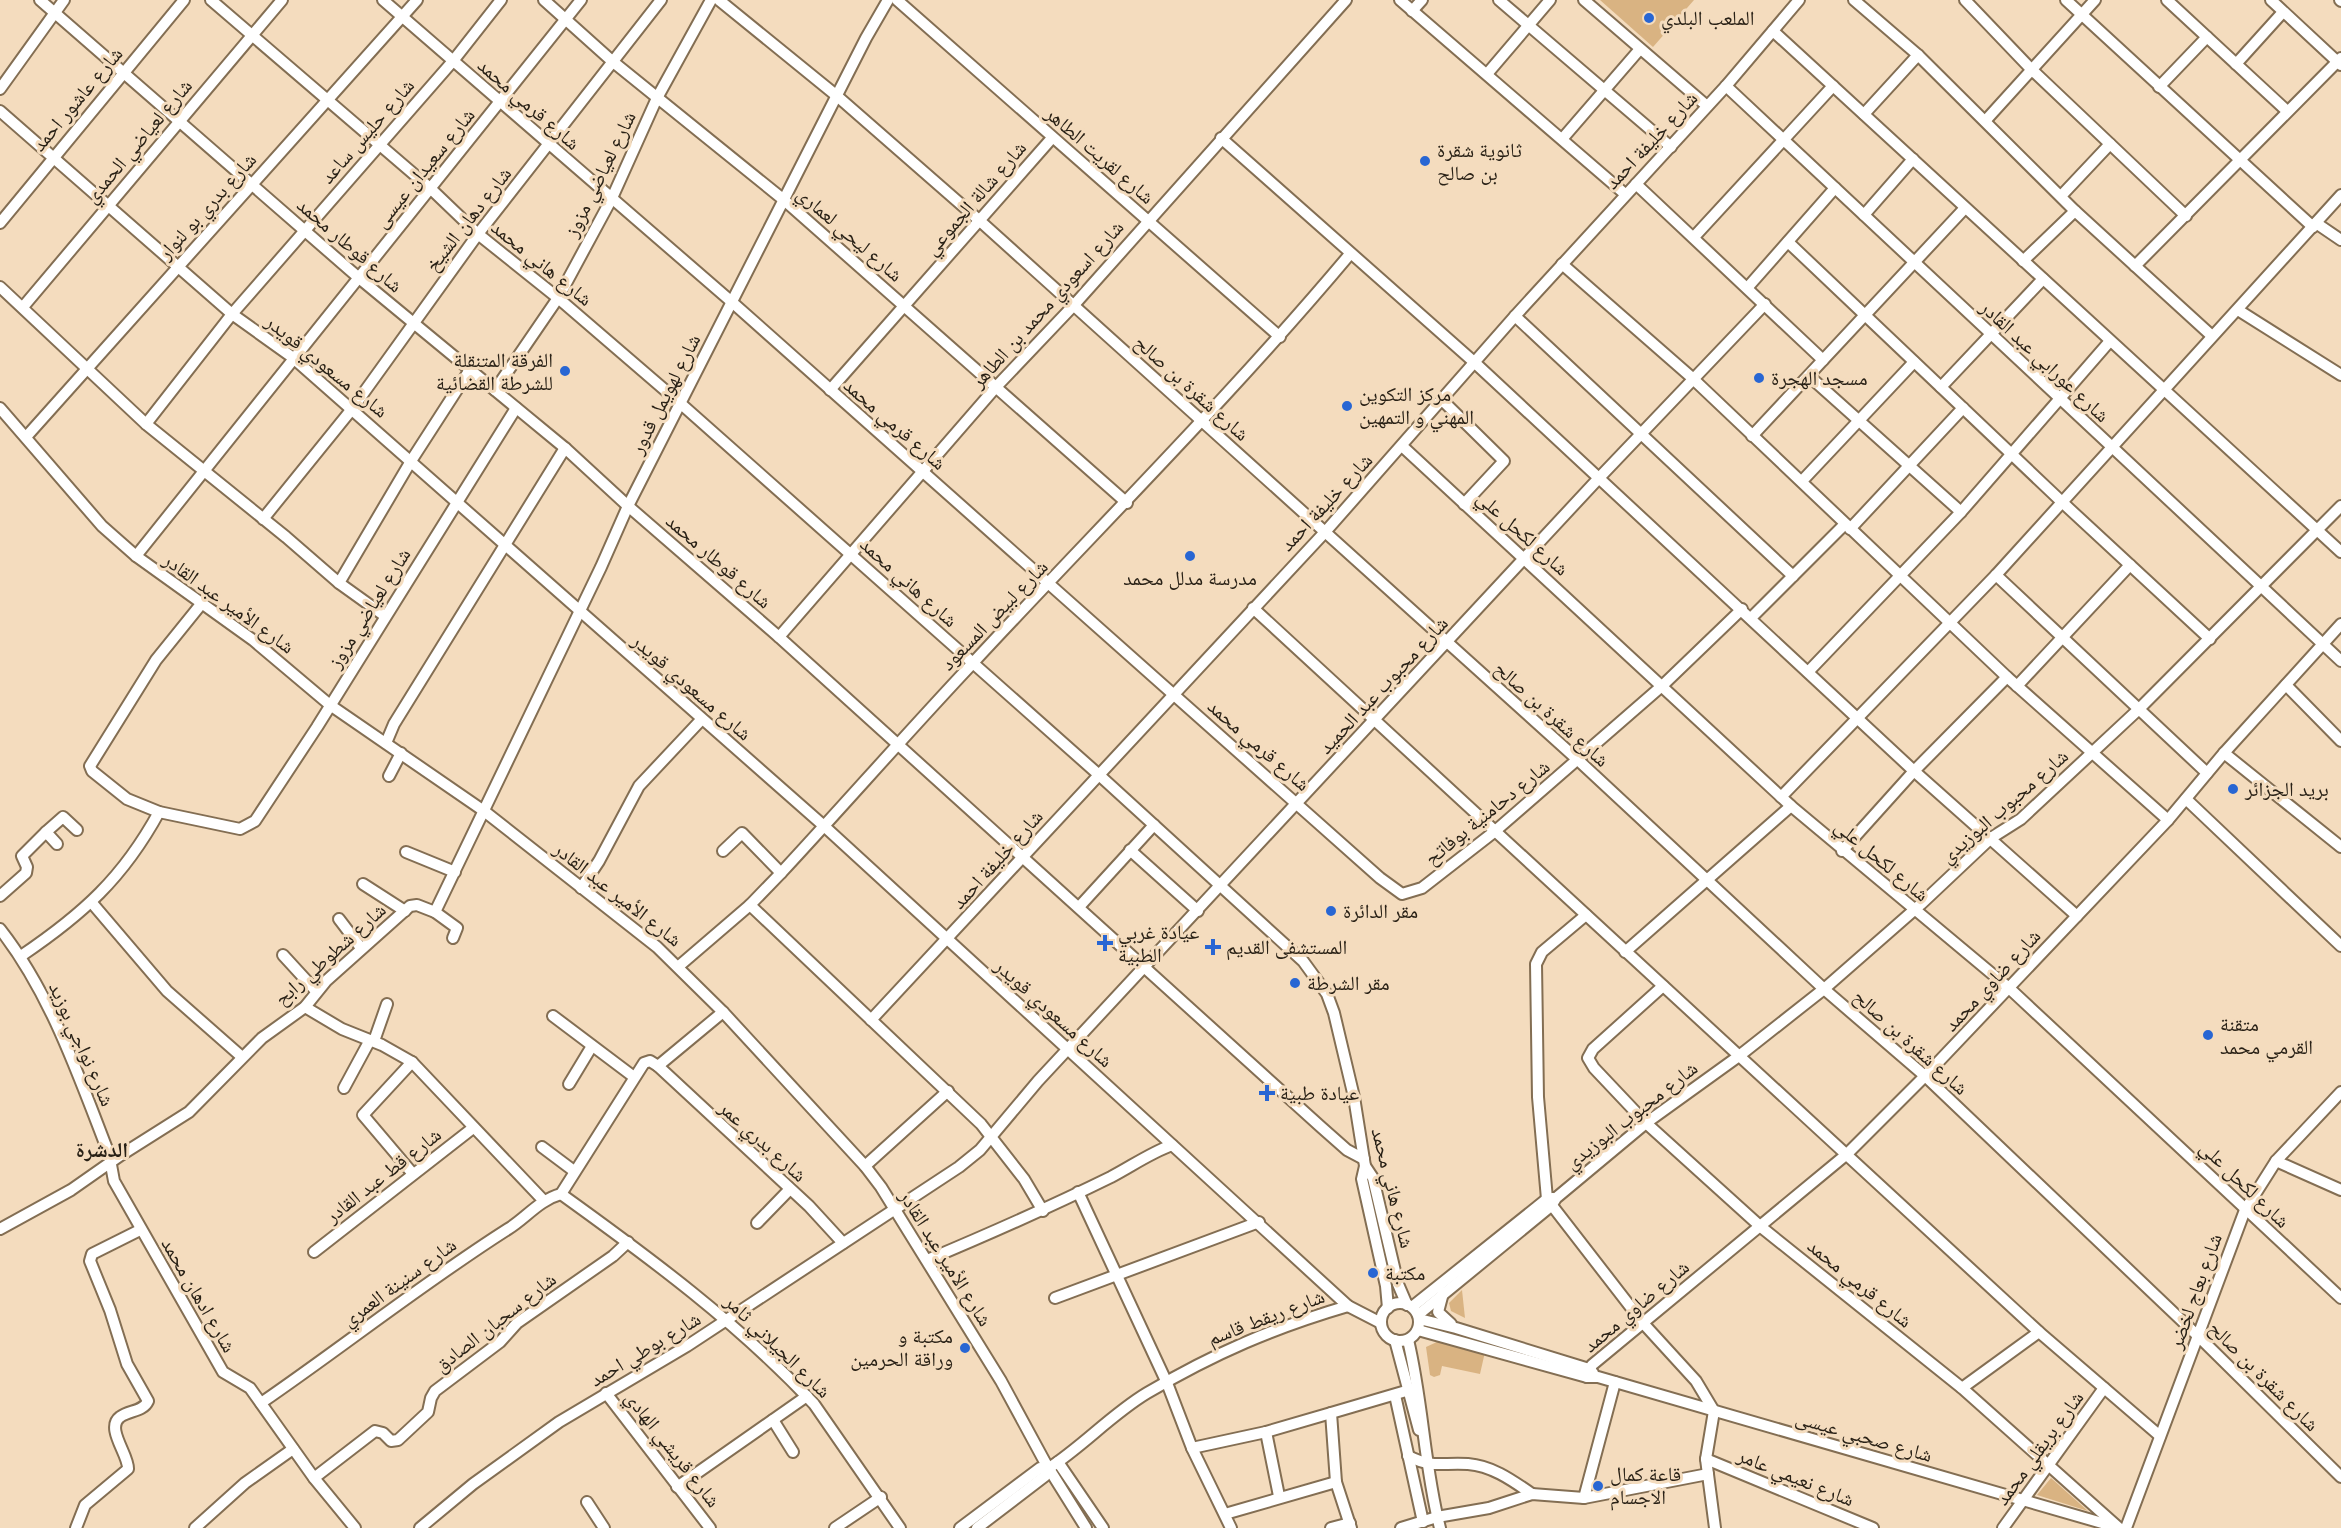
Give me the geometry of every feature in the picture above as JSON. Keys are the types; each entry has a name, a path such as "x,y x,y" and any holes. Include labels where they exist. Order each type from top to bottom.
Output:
{"street":[{"name":"شارع قوطار محمد","path":"40,0 411,323 471,368 565,448 779,637 897,746 1347,1150 1365,1162"},
{"path":"0,89 64,0"},
{"name":"شارع عاشور احمد","path":"0,223 184,0"},
{"name":"شارع هاني محمد","path":"211,0 328,100 377,146 430,188 478,234 558,298 851,554 1297,954 1327,994 1340,1034 1365,1162 1373,1178 1398,1284 1414,1315"},
{"name":"شارع لعياضي الحمدي","path":"23,307 179,119 282,0"},
{"name":"شارع قرمي محمد","path":"383,0 1050,583 1380,878"},
{"name":"شارع بدري بو لنوار","path":"26,437 417,0"},
{"name":"شارع حليس ساعد","path":"146,424 232,314 453,61 501,0"},
{"name":"شارع ليحي لعماري","path":"544,0 612,61 784,200 1127,503"},
{"name":"شارع سعيدان عيسى","path":"136,556 292,357 359,278 581,0"},
{"name":"شارع دهان الشيخ","path":"263,519 352,409 411,323 478,234 661,0"},
{"name":"شارع لعياضي مزوز","path":"495,390 558,298 612,198 657,98 711,0"},
{"name":"شارع شقرة بن صالح","path":"719,0 837,96 980,221 1578,760 1824,989 1925,1076 2198,1336 2341,1477"},
{"name":"شارع لهويمل قدور","path":"484,811 580,612 628,506 888,0"},
{"name":"شارع لقريت الطاهر","path":"897,0 1280,337"},
{"name":"شارع اسعودي محمد بن الطاهر","path":"779,637 996,387 1074,305 1346,0"},
{"path":"1400,0 1563,138 1625,194"},
{"path":"1412,10 1422,0"},
{"path":"1499,0 1671,147"},
{"path":"1486,74 1550,0"},
{"path":"1584,0 1707,106"},
{"name":"شارع خليفة احمد","path":"871,1020 947,941 1098,774 1175,695 1326,531 1515,316 1726,86 1799,0"},
{"path":"1854,0 1918,55 1986,120 2075,211 2212,336"},
{"path":"1965,0 2031,69 2186,216"},
{"path":"2066,0 2159,87 2314,225 2341,240"},
{"path":"1986,120 2095,0"},
{"path":"2167,0 2287,111"},
{"path":"2135,266 2287,111 2340,62 2271,0"},
{"path":"2236,64 2283,12"},
{"path":"1773,31 2341,552"},
{"path":"2159,87 2207,37"},
{"path":"1563,138 1640,49"},
{"path":"1864,114 1918,55"},
{"name":"شارع عورابي عبد القادر","path":"1726,86 2057,398 2341,661"},
{"path":"1694,237 1833,86"},
{"name":"شارع مسعودي قويدر","path":"0,111 232,314 292,357 411,460 701,720 824,826 947,941 1259,1222 1348,1306"},
{"name":"شارع شالة الجموعي","path":"830,390 1052,138"},
{"path":"1221,138 1474,362 1914,771 2077,916"},
{"path":"2061,196 2110,144"},
{"path":"1864,215 1913,159"},
{"path":"1636,184 1823,360"},
{"path":"1748,287 1835,188"},
{"path":"1781,797 1952,622 2063,503 2341,195"},
{"path":"1752,436 1965,208"},
{"path":"2023,261 2075,211"},
{"path":"1788,242 2210,639"},
{"name":"شارع لبيض المسعود","path":"679,966 750,905 781,873 972,663 1202,423 1280,337 1350,254"},
{"path":"1562,264 1694,379 1847,526 1952,622 2007,677 2168,820"},
{"path":"1941,387 2043,279"},
{"path":"0,287 146,424 339,583 385,616"},
{"name":"شارع محبوب عبد الحميد","path":"895,1209 971,1158 1598,479 1765,304"},
{"path":"2238,310 2341,375"},
{"path":"1515,316 1793,576"},
{"path":"1808,672 1961,512 2057,398 2110,341"},
{"path":"1802,481 1914,362"},
{"path":"339,583 411,460 471,368"},
{"path":"1809,376 1961,512"},
{"path":"1442,400 1504,461 1464,504"},
{"name":"شارع الأمير عبد القادر","path":"0,408 102,526 136,556 253,640 330,705 484,811 679,966 865,1166 927,1260 1001,1382 1048,1468 1086,1528"},
{"name":"شارع لعياضي مزوز","path":"159,812 240,829 250,826 330,705 516,408"},
{"path":"1751,618 1910,465 1963,408"},
{"name":"شارع لكحل علي","path":"1402,446 1663,685 1791,806 1842,851 2009,988 2341,1298"},
{"path":"386,742 394,724 565,448"},
{"name":"شارع محبوب البوزيدي","path":"1551,1201 1646,1123 1739,1056 1824,989 1914,911 1991,838 2021,819 2139,709 2341,506"},
{"path":"2017,686 2130,565"},
{"path":"1996,575 2207,774"},
{"path":"21,956 64,927 92,903 139,846 159,812 127,799 92,771 90,766 156,660 202,603"},
{"path":"1253,608 2039,1332 2160,1436"},
{"name":"شارع دحامنية بوفاتح","path":"1380,878 1402,894 1414,892 1494,832 1578,760 1663,685 1742,609"},
{"name":"شارع ضاوي محمد","path":"1591,1374 1643,1323 1847,1154 1925,1076 2168,820 2224,753 2341,624"},
{"path":"1842,851 1914,771 2007,677"},
{"path":"2286,685 2341,741"},
{"path":"581,888 599,861 639,786 701,720"},
{"path":"389,776 401,753"},
{"path":"2224,753 2341,847"},
{"path":"2186,799 2341,946"},
{"path":"1625,952 1791,806"},
{"path":"453,938 457,928 435,912 484,811"},
{"path":"0,897 26,873 27,867 22,856 63,817 77,830"},
{"path":"1079,907 1154,825"},
{"path":"46,832 57,844"},
{"path":"723,851 742,833 781,873"},
{"path":"1130,850 1198,911"},
{"path":"406,852 455,872"},
{"path":"363,884 405,910"},
{"path":"92,903 167,991 242,1058"},
{"name":"شارع شطوطي رابح","path":"0,1229 71,1190 189,1112 275,1026 305,1007 316,991 405,910 412,905 435,912"},
{"path":"750,905 948,1092 991,1136 1024,1179 1043,1211"},
{"path":"1586,915 1542,952 1536,964 1538,1097 1551,1201 1643,1323 1696,1381 1714,1411 1706,1460 1715,1528"},
{"path":"339,919 361,948"},
{"name":"شارع نواجي بوزيد","path":"0,929 21,956 46,1002 89,1103 111,1162 114,1181"},
{"path":"283,956 316,991"},
{"name":"شارع قرمي محمد","path":"1663,986 1593,1049 1588,1058 1594,1068 1646,1123 1761,1227 1962,1388 2049,1463 2119,1528"},
{"path":"344,1088 372,1041 387,1004"},
{"path":"305,1007 342,1029 372,1041 412,1062 544,1201"},
{"path":"561,1194 634,1077 647,1061 654,1062 658,1066 723,1012"},
{"path":"553,1016 634,1077"},
{"path":"569,1084 592,1046"},
{"path":"412,1062 363,1115 413,1174"},
{"name":"شارع بدري عمر","path":"658,1066 790,1188 843,1244"},
{"path":"865,1166 948,1092"},
{"name":"شارع بعاج لخضر","path":"2126,1528 2245,1210 2276,1161 2341,1092"},
{"name":"شارع قط عبد القادر","path":"314,1252 473,1128"},
{"path":"927,1260 1043,1211 1112,1176 1151,1153 1172,1145"},
{"path":"542,1147 574,1171"},
{"path":"2276,1161 2341,1190"},
{"path":"1365,1162 1362,1179 1386,1286 1388,1308 1381,1323 1385,1332 1395,1340 1408,1340"},
{"name":"شارع ادهان محمد","path":"114,1181 223,1372 250,1388 314,1478 355,1528"},
{"path":"757,1223 790,1188"},
{"path":"1078,1192 1167,1383 1192,1448 1231,1528"},
{"name":"شارع سنينة العمري","path":"261,1403 544,1201 561,1194"},
{"name":"شارع الجيلاني ثامر","path":"561,1194 628,1242 727,1320 807,1396 881,1497 900,1528"},
{"path":"1414,1315 1551,1201"},
{"path":"1440,1528 1424,1448 1422,1417 1408,1340 1414,1315 1551,1201"},
{"name":"شارع بوطي احمد","path":"420,1528 473,1484 559,1422 727,1320 895,1209"},
{"path":"1055,1298 1259,1222"},
{"path":"76,1528 85,1506 128,1469 128,1462 114,1428 115,1422 121,1416 144,1407 148,1401 127,1364 110,1310 90,1261 92,1254 140,1230"},
{"name":"شارع سحبان الصادق","path":"314,1478 375,1431 383,1432 392,1441 398,1440 428,1413 435,1391 500,1342 517,1323 628,1242"},
{"path":"1444,1291 1438,1312 1444,1320 1456,1328"},
{"path":"1388,1308 1394,1305 1414,1315"},
{"name":"شارع ريقط قاسم","path":"1048,1468 1138,1400 1208,1358 1250,1338 1348,1306 1381,1323"},
{"name":"شارع صحبي عيسى","path":"1414,1315 1591,1374"},
{"name":"شارع صحبي عيسى","path":"1414,1315 1615,1382 2119,1528"},
{"path":"1962,1388 2039,1332"},
{"path":"1395,1340 1408,1456 1423,1522"},
{"path":"1584,1498 1615,1382"},
{"name":"شارع بريقلي محمد","path":"2003,1528 2104,1388"},
{"name":"شارع قريشي الهادي","path":"606,1393 710,1528"},
{"path":"1192,1448 1266,1432 1401,1393"},
{"path":"1401,1393 1424,1448"},
{"path":"677,1487 807,1396"},
{"path":"1331,1413 1336,1482 1351,1526 1331,1528"},
{"path":"773,1420 794,1452"},
{"path":"1266,1432 1279,1496"},
{"path":"195,1528 245,1483 293,1449"},
{"path":"1408,1456 1427,1465 1468,1464 1484,1468 1503,1474 1533,1494"},
{"name":"شارع نعيمي عامر","path":"1706,1460 1870,1528"},
{"path":"1058,1462 1103,1528"},
{"path":"960,1528 1040,1468 1048,1468 1045,1476 977,1528"},
{"path":"1401,1528 1437,1516 1489,1508 1533,1494 1584,1498 1708,1474"},
{"path":"1225,1514 1279,1496 1336,1482"},
{"path":"835,1528 881,1497"},
{"path":"587,1502 599,1526"}],"shaded area":[{"name":"الملعب البلدي","path":"1600,0 1694,0 1653,47"},
{"path":"1462,1290 1465,1318 1451,1311 1449,1303"},
{"path":"1439,1341 1485,1352 1480,1374 1442,1366 1440,1375 1434,1377 1430,1375 1426,1347"},
{"path":"2051,1478 2088,1511 2037,1495"}],"place":[{"name":"الملعب البلدي","path":"1649,18"},
{"name":"ثانوية شقرة بن صالح","path":"1425,161"},
{"name":"الفرقة المتنقلة للشرطة القضائية","path":"565,371"},
{"name":"مسجد الهجرة","path":"1759,378"},
{"name":"مركز التكوين المهني و التمهين","path":"1347,406"},
{"name":"مدرسة مدلل محمد","path":"1190,556"},
{"name":"بريد الجزائر","path":"2233,789"},
{"name":"مقر الدائرة","path":"1331,911"},
{"name":"عيادة غربي الطبية","path":"1105,943"},
{"name":"المستشفى القديم","path":"1213,947"},
{"name":"مقر الشرطة","path":"1295,983"},
{"name":"متقنة القرمي محمد","path":"2208,1035"},
{"name":"عيادة طبية","path":"1267,1093"},
{"name":"مكتبة","path":"1373,1273"},
{"name":"مكتبة و وراقة الحرمين","path":"965,1348"},
{"name":"قاعة كمال الاجسام","path":"1598,1486"}],"district":[{"name":"الدشرة","path":"102,1150"}]}
